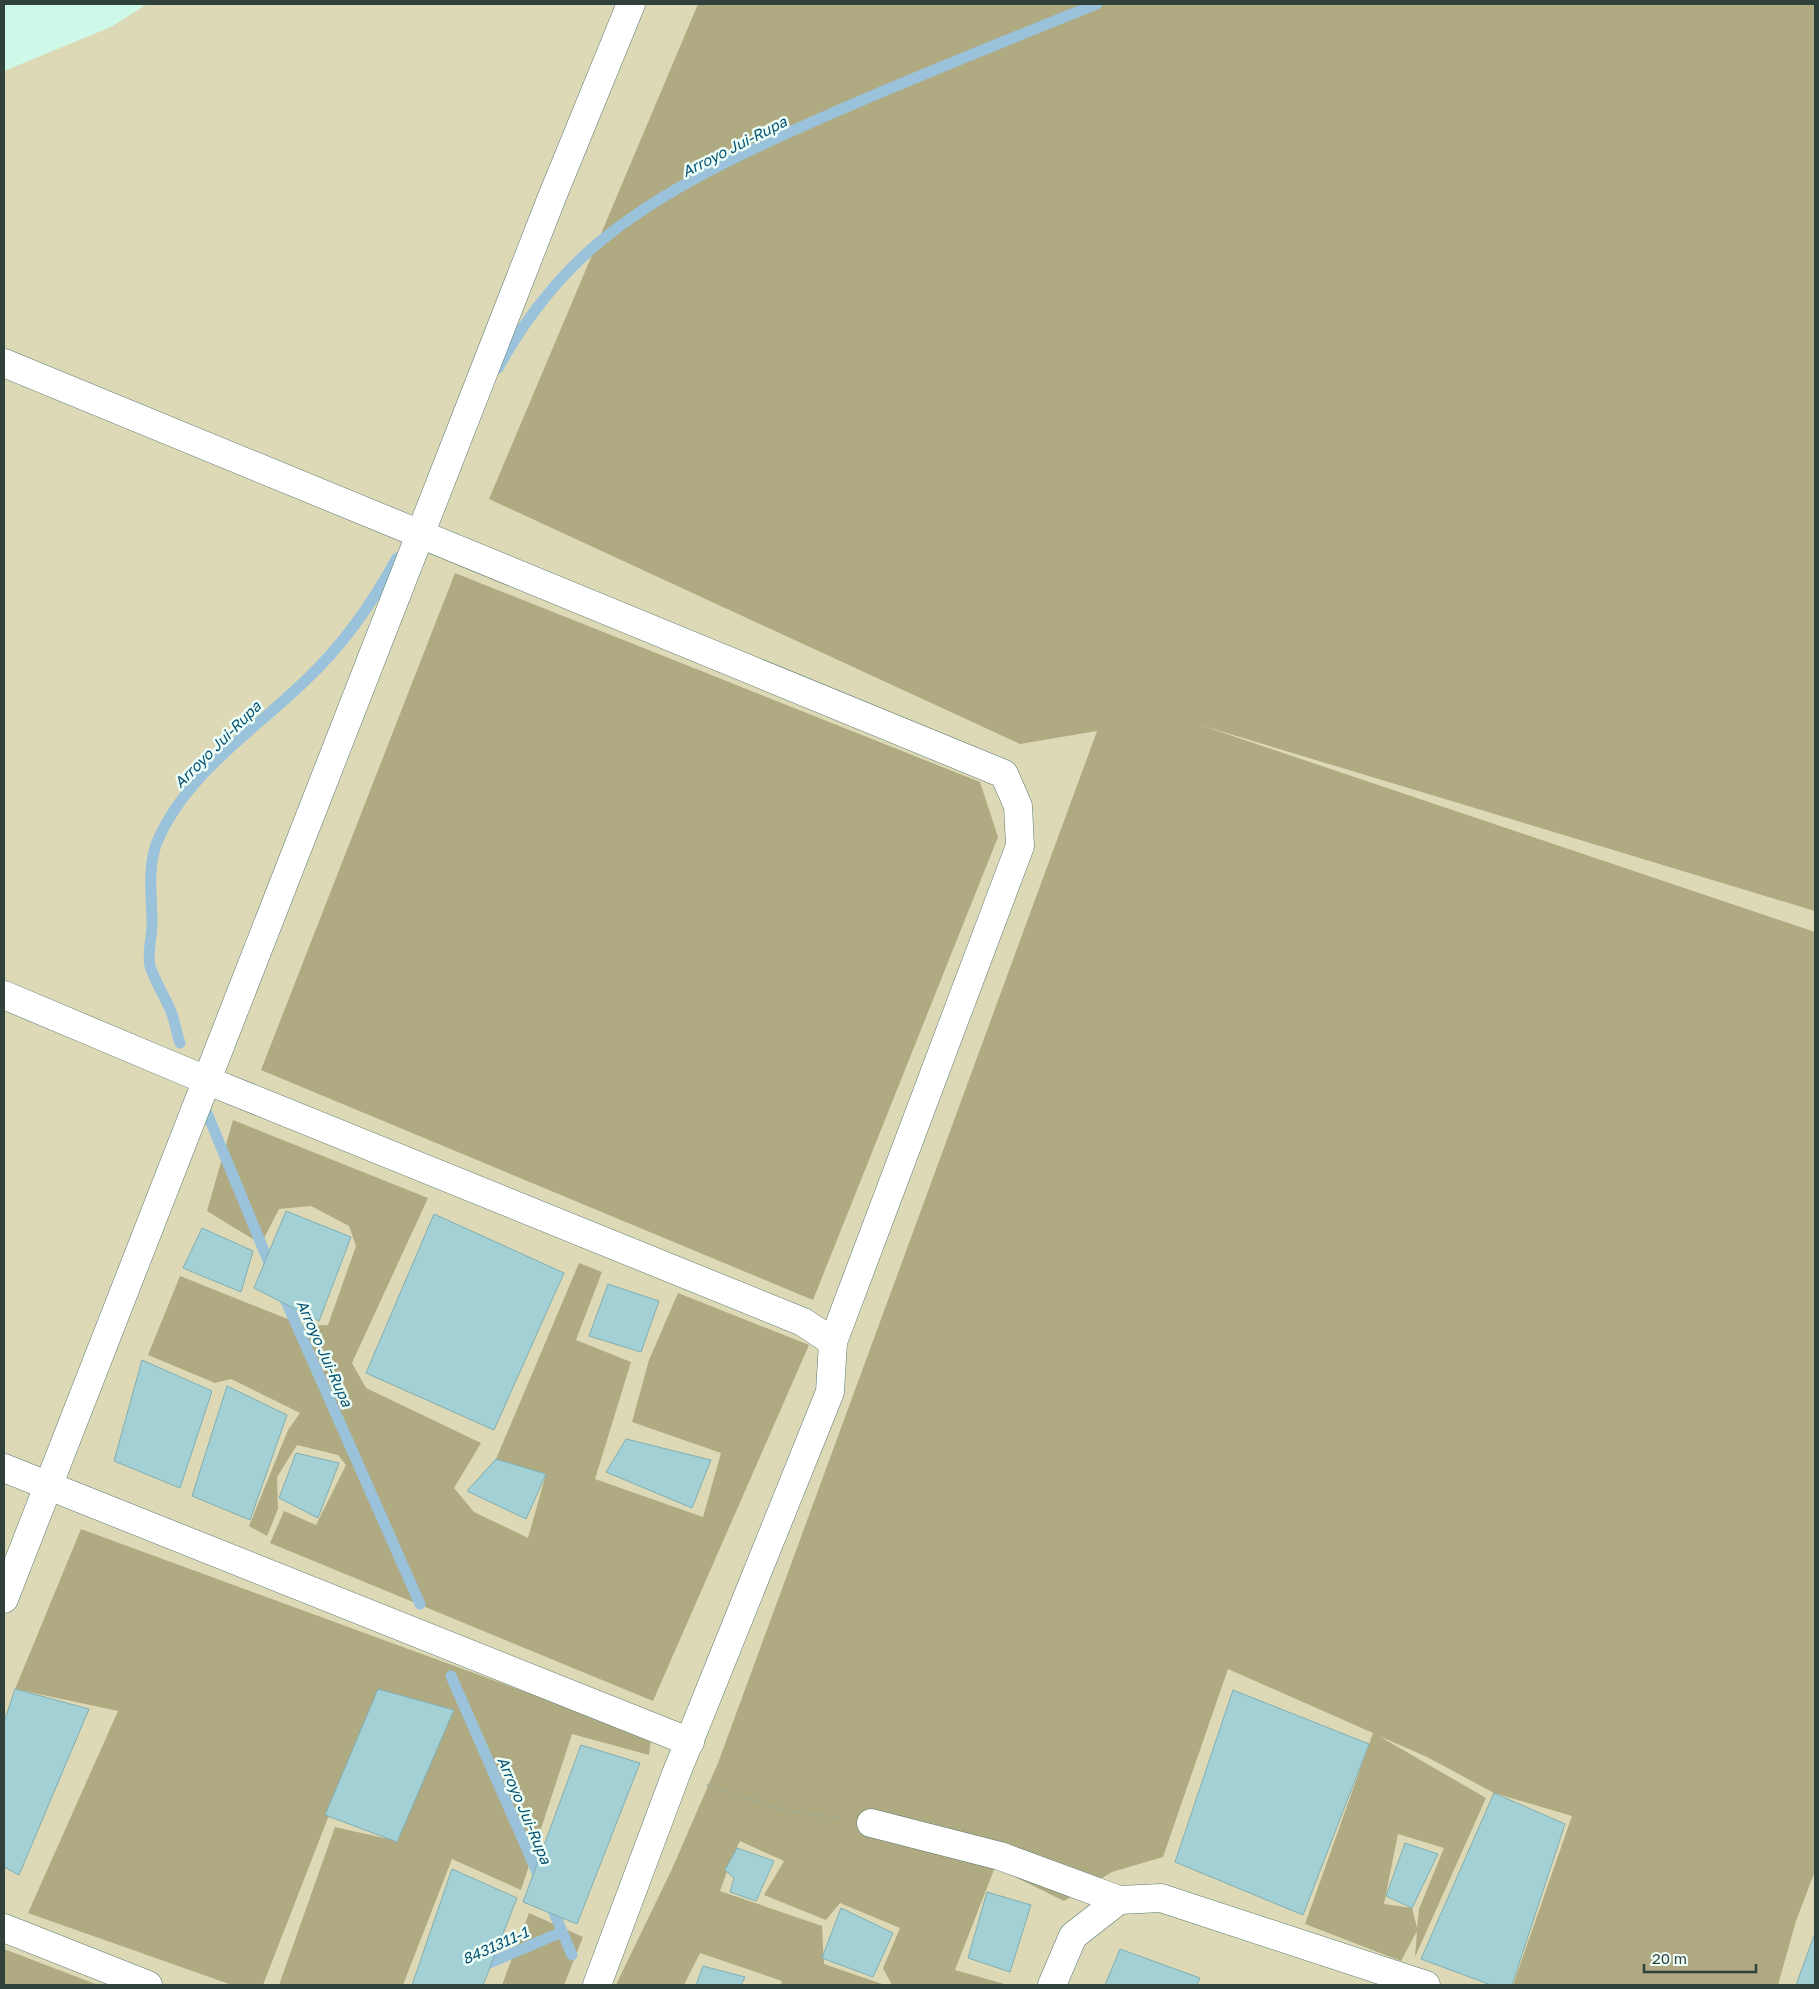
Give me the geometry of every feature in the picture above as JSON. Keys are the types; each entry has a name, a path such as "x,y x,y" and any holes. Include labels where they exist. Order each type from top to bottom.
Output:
{"street":[{"path":"4,1599 552,197 630,4"},
{"path":"4,363 1004,774 1018,806 1020,846 833,1342 830,1392 676,1774 597,1985"},
{"path":"4,996 803,1322 833,1342"},
{"path":"4,1468 690,1742"},
{"path":"871,1823 1000,1856 1119,1900 1161,1898 1426,1985"},
{"path":"1052,1985 1073,1936 1119,1900"},
{"path":"4,1928 148,1985"}],"path":[{"path":"676,1774 789,1811 871,1823"}],"shaded area":[{"path":"147,4 1355,4 1815,225 1815,1985 4,1985 4,71 111,27"},
{"path":"698,4 1815,4 1815,911 1200,725 1815,932 1815,1871 1796,1921 1778,1985 1513,1985 1572,1816 1494,1793 1427,1757 1379,1736 1486,1798 1415,1957 1417,1931 1401,1961 1305,1924 1373,1733 1228,1669 1163,1857 1112,1872 1064,1901 995,1867 955,1970 1008,1985 892,1985 883,1968 900,1928 840,1903 826,1920 764,1895 784,1861 740,1841 720,1891 822,1926 824,1964 885,1985 781,1985 782,1981 700,1953 684,1985 616,1985 672,1869 718,1763 1097,731 1020,744 489,499","holes":["1398,1834 1444,1848 1419,1909 1417,1928 1412,1908 1384,1904"]},
{"path":"455,573 980,782 998,837 813,1300 261,1070"},
{"path":"233,1120 428,1198 352,1363 366,1388 481,1443 454,1488 474,1512 528,1538 546,1474 496,1459 579,1263 602,1272 576,1340 631,1362 595,1479 703,1517 721,1453 632,1422 649,1360 678,1293 809,1345 653,1701 270,1543 284,1511 316,1525 346,1465 338,1455 297,1445 277,1477 278,1509 267,1536 249,1526 288,1430 300,1413 231,1379 215,1383 148,1355 180,1276 305,1326 328,1325 356,1246 349,1226 311,1206 279,1209 261,1244 207,1211"},
{"path":"81,1529 651,1738 649,1755 572,1734 521,1890 452,1859 403,1985 279,1985 335,1827 397,1841 453,1710 378,1689 263,1985 232,1985 28,1913 118,1711 15,1689"},
{"path":"529,1913 583,1937 564,1985 502,1985"},
{"path":"4,1949 98,1985 4,1985"}],"building":[{"path":"286,1211 351,1237 319,1321 254,1288"},
{"path":"434,1214 564,1273 494,1430 366,1373"},
{"path":"202,1228 253,1251 241,1292 183,1268"},
{"path":"608,1284 659,1301 641,1352 589,1336"},
{"path":"142,1360 212,1391 180,1488 114,1461"},
{"path":"227,1386 287,1415 250,1520 192,1496"},
{"path":"626,1439 711,1460 692,1508 606,1472"},
{"path":"296,1453 339,1463 318,1518 279,1498"},
{"path":"496,1459 546,1474 526,1519 467,1491"},
{"path":"15,1689 89,1709 19,1875 4,1867 4,1722"},
{"path":"378,1689 454,1710 397,1842 325,1815"},
{"path":"1233,1690 1369,1744 1303,1915 1175,1862"},
{"path":"581,1745 640,1763 577,1924 523,1902"},
{"path":"1494,1793 1565,1824 1512,1985 1491,1985 1421,1959"},
{"path":"1405,1843 1438,1854 1412,1908 1386,1896"},
{"path":"737,1848 774,1861 756,1901 730,1892 734,1878 725,1870"},
{"path":"452,1869 517,1898 483,1985 412,1985"},
{"path":"987,1892 1031,1905 1010,1972 968,1958"},
{"path":"841,1908 893,1933 873,1977 822,1958"},
{"path":"1815,1933 1815,1985 1796,1985"},
{"path":"1120,1949 1200,1978 1197,1985 1105,1985"},
{"path":"703,1966 745,1977 741,1985 696,1985"}],"waterway":[{"name":"Arroyo Jui-Rupa","path":"498,368 530,317 568,272 597,244 650,205 737,156 828,115 928,72 1097,4"},
{"name":"Arroyo Jui-Rupa","path":"180,1043 172,1014 149,961 152,924 151,872 157,842 170,817 203,774 287,698 333,652 378,591 397,558"},
{"name":"Arroyo Jui-Rupa","path":"207,1113 272,1270"},
{"name":"Arroyo Jui-Rupa","path":"282,1292 420,1604"},
{"name":"Arroyo Jui-Rupa","path":"451,1676 541,1881"},
{"name":"8431311-1","path":"550,1903 572,1955"},
{"name":"8431311-1","path":"480,1967 562,1932"}]}
